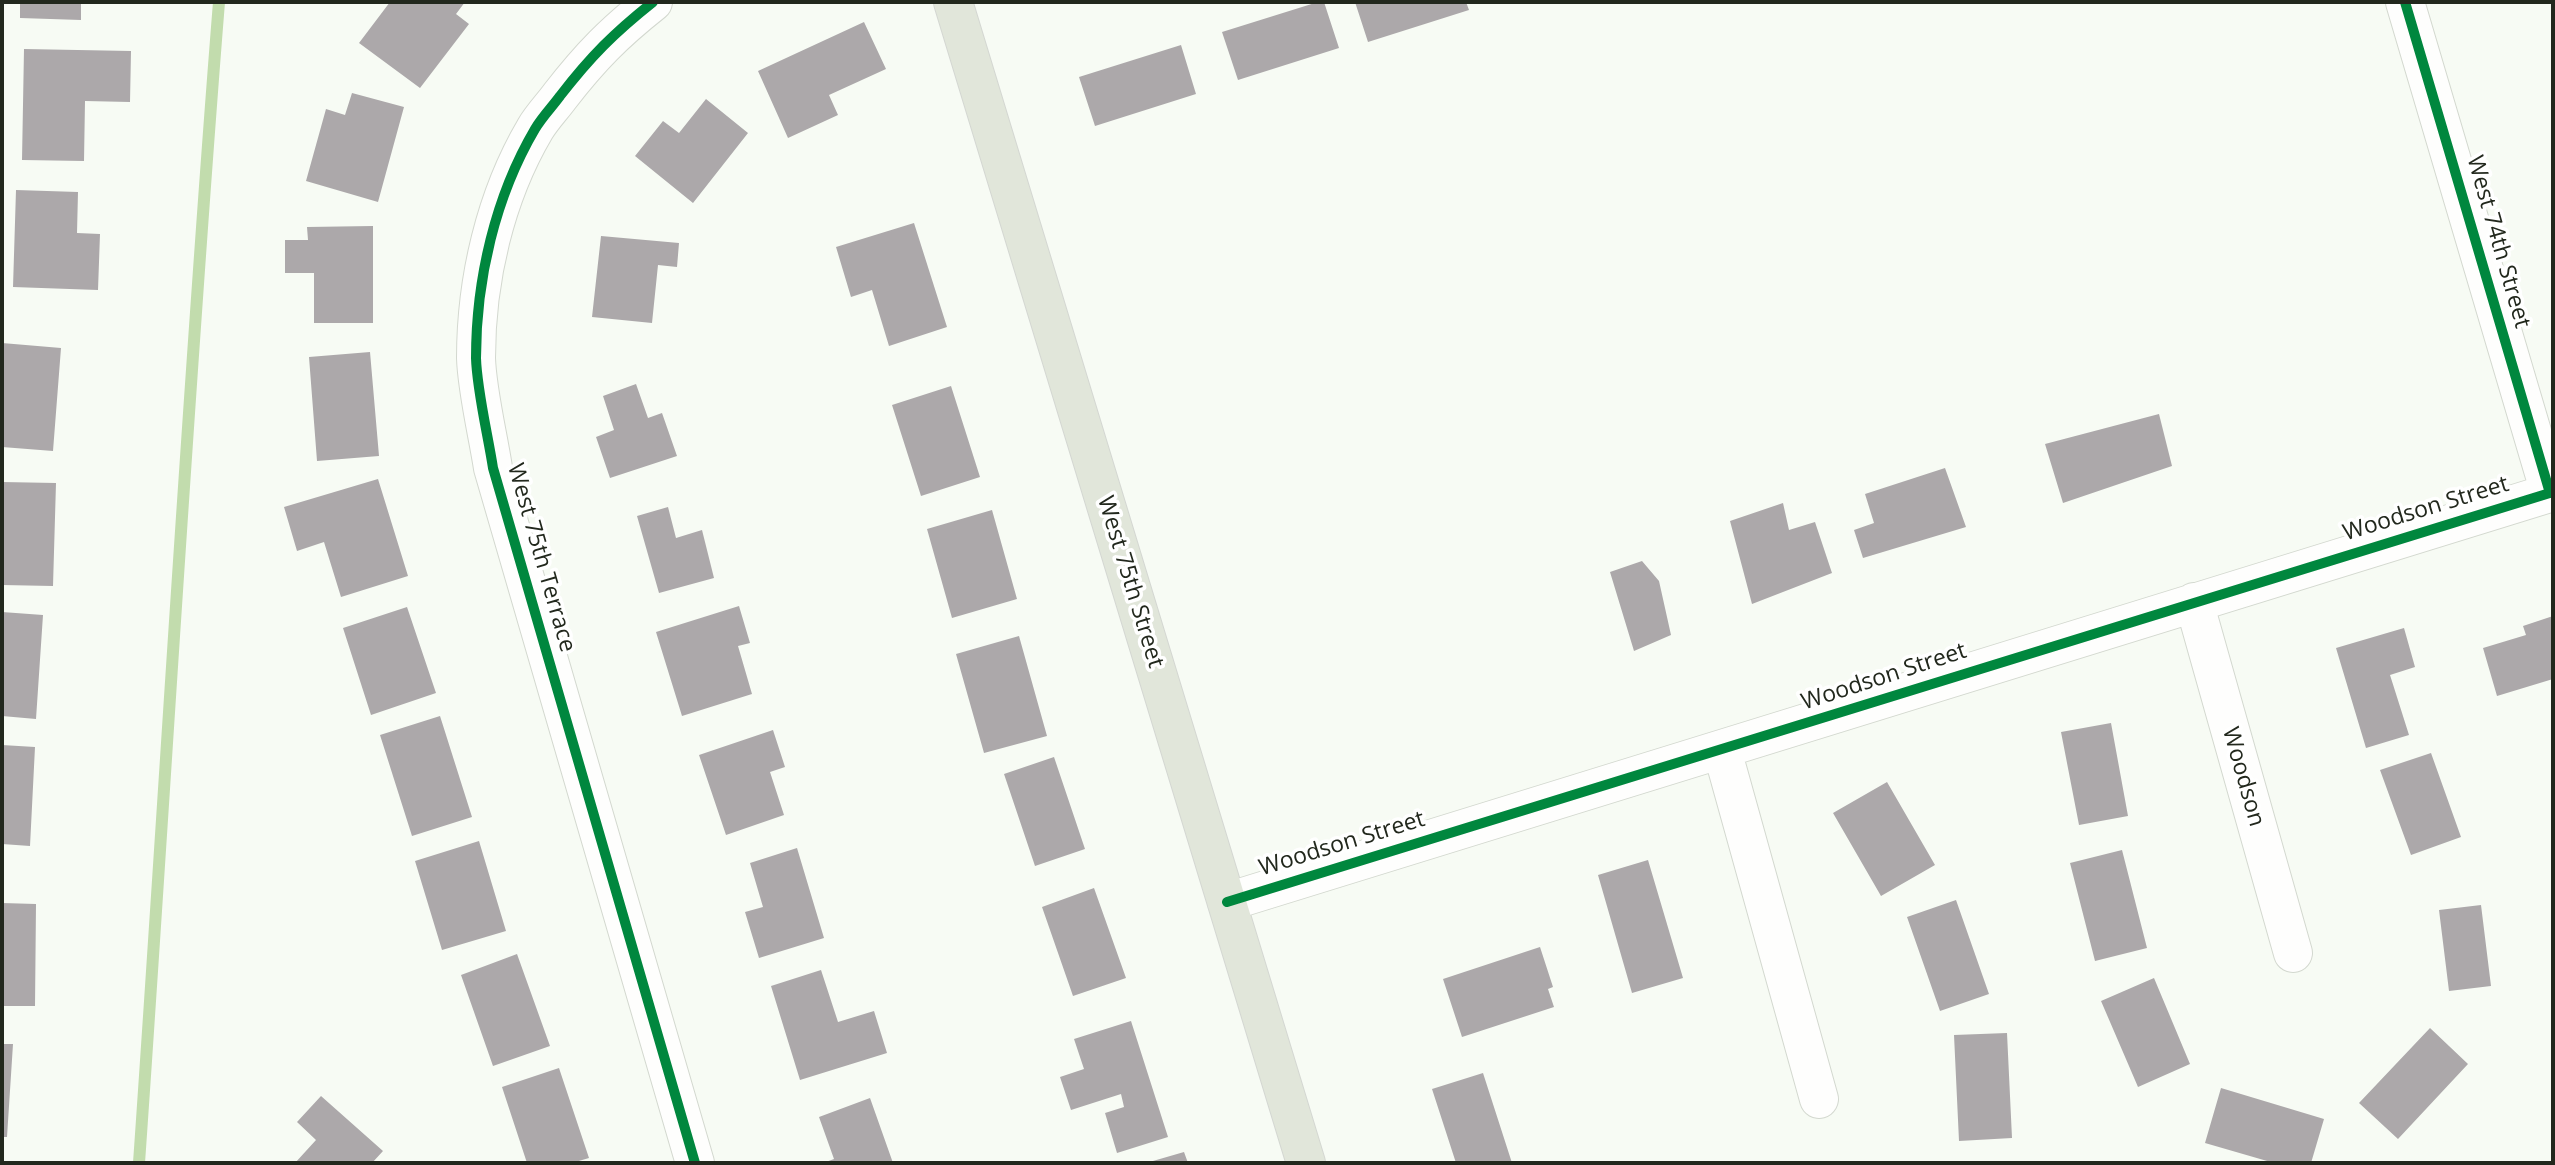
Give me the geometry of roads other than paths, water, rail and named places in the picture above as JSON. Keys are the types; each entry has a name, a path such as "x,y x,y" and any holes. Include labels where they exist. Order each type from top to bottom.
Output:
{"main road":[{"name":"West 75th Street","path":"956,3 1307,1163"}],"street":[{"name":"West 75th Terrace","path":"653,2 618,29 591,57 535,128 512,176 487,250 478,306 476,361 492,468 695,1163"},
{"name":"West 74th Street","path":"2405,2 2552,493"},
{"name":"Woodson Street","path":"1227,902 2552,493"},
{"name":"Woodson","path":"2194,602 2293,953"},
{"path":"1722,750 1819,1099"}],"waterway":[{"path":"139,1163 219,2"}]}
